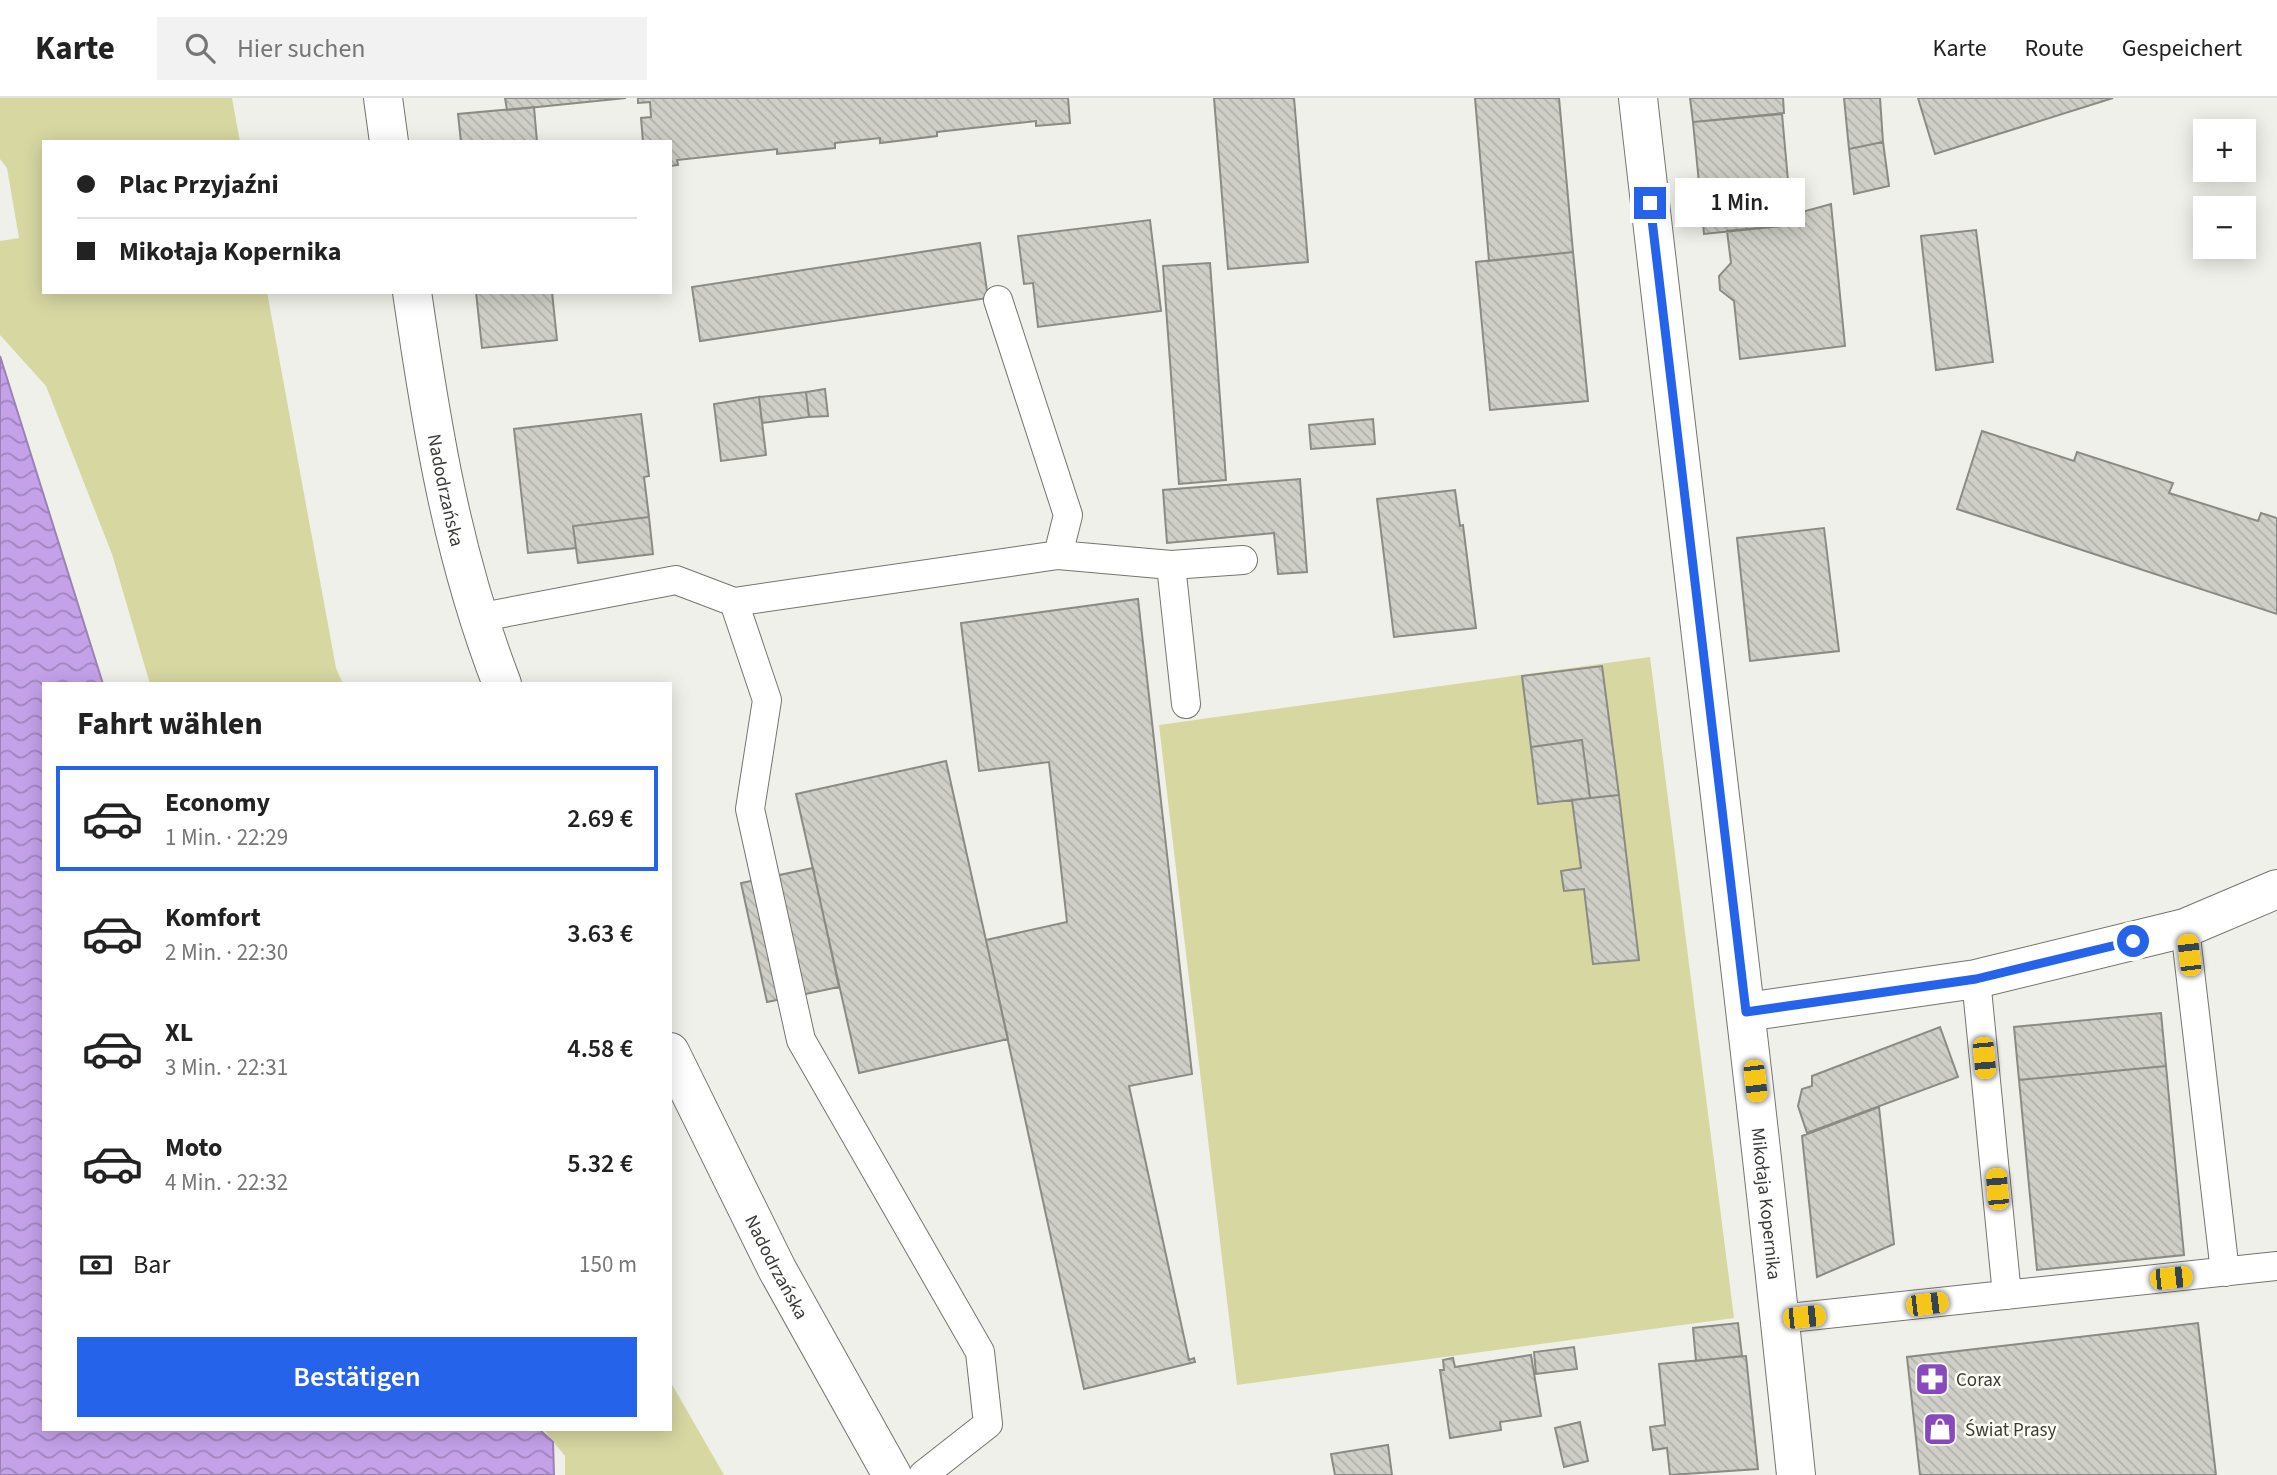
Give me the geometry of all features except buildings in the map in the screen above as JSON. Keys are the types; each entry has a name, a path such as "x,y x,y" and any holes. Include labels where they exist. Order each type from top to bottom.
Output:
{"street":[{"path":"383,98 389,140"},
{"name":"Mikołaja Kopernika","path":"1638,98 1680,476 1746,1012 1796,1475"},
{"name":"Nadodrzańska","path":"412,294 435,447 477,618 501,682"},
{"path":"1746,1012 1976,979 2185,928 2277,890"},
{"name":"Nadodrzańska","path":"672,1056 777,1269 892,1475"}],"lane":[{"path":"999,300 1068,515 1058,555"},
{"path":"477,618 676,580 734,602 1058,555 1171,565 1243,560"},
{"path":"1171,565 1186,704"},
{"path":"734,602 767,700 750,809 802,1040 980,1352 988,1424 923,1475"},
{"path":"2185,928 2225,1272"},
{"path":"1976,979 2007,1295"},
{"path":"1780,1320 2277,1266"}],"green space":[{"path":"0,98 232,98 240,140 42,140 42,294 267,294 336,668 342,682 149,682 112,554 46,386 0,335 0,241 19,238 7,168 0,159"},
{"path":"1650,657 1734,1318 1237,1385 1159,725"},
{"path":"672,1384 724,1475 565,1475 565,1456 545,1431 672,1431"}],"water":[{"path":"0,356 102,682 42,682 42,1431 541,1431 553,1442 554,1475 0,1475"}],"place":[{"name":"Corax","path":"1932,1379"},
{"name":"Świat Prasy","path":"1940,1429"}],"route":[{"path":"1650,203 1678,462 1746,1012 1976,979 2133,941"}]}
